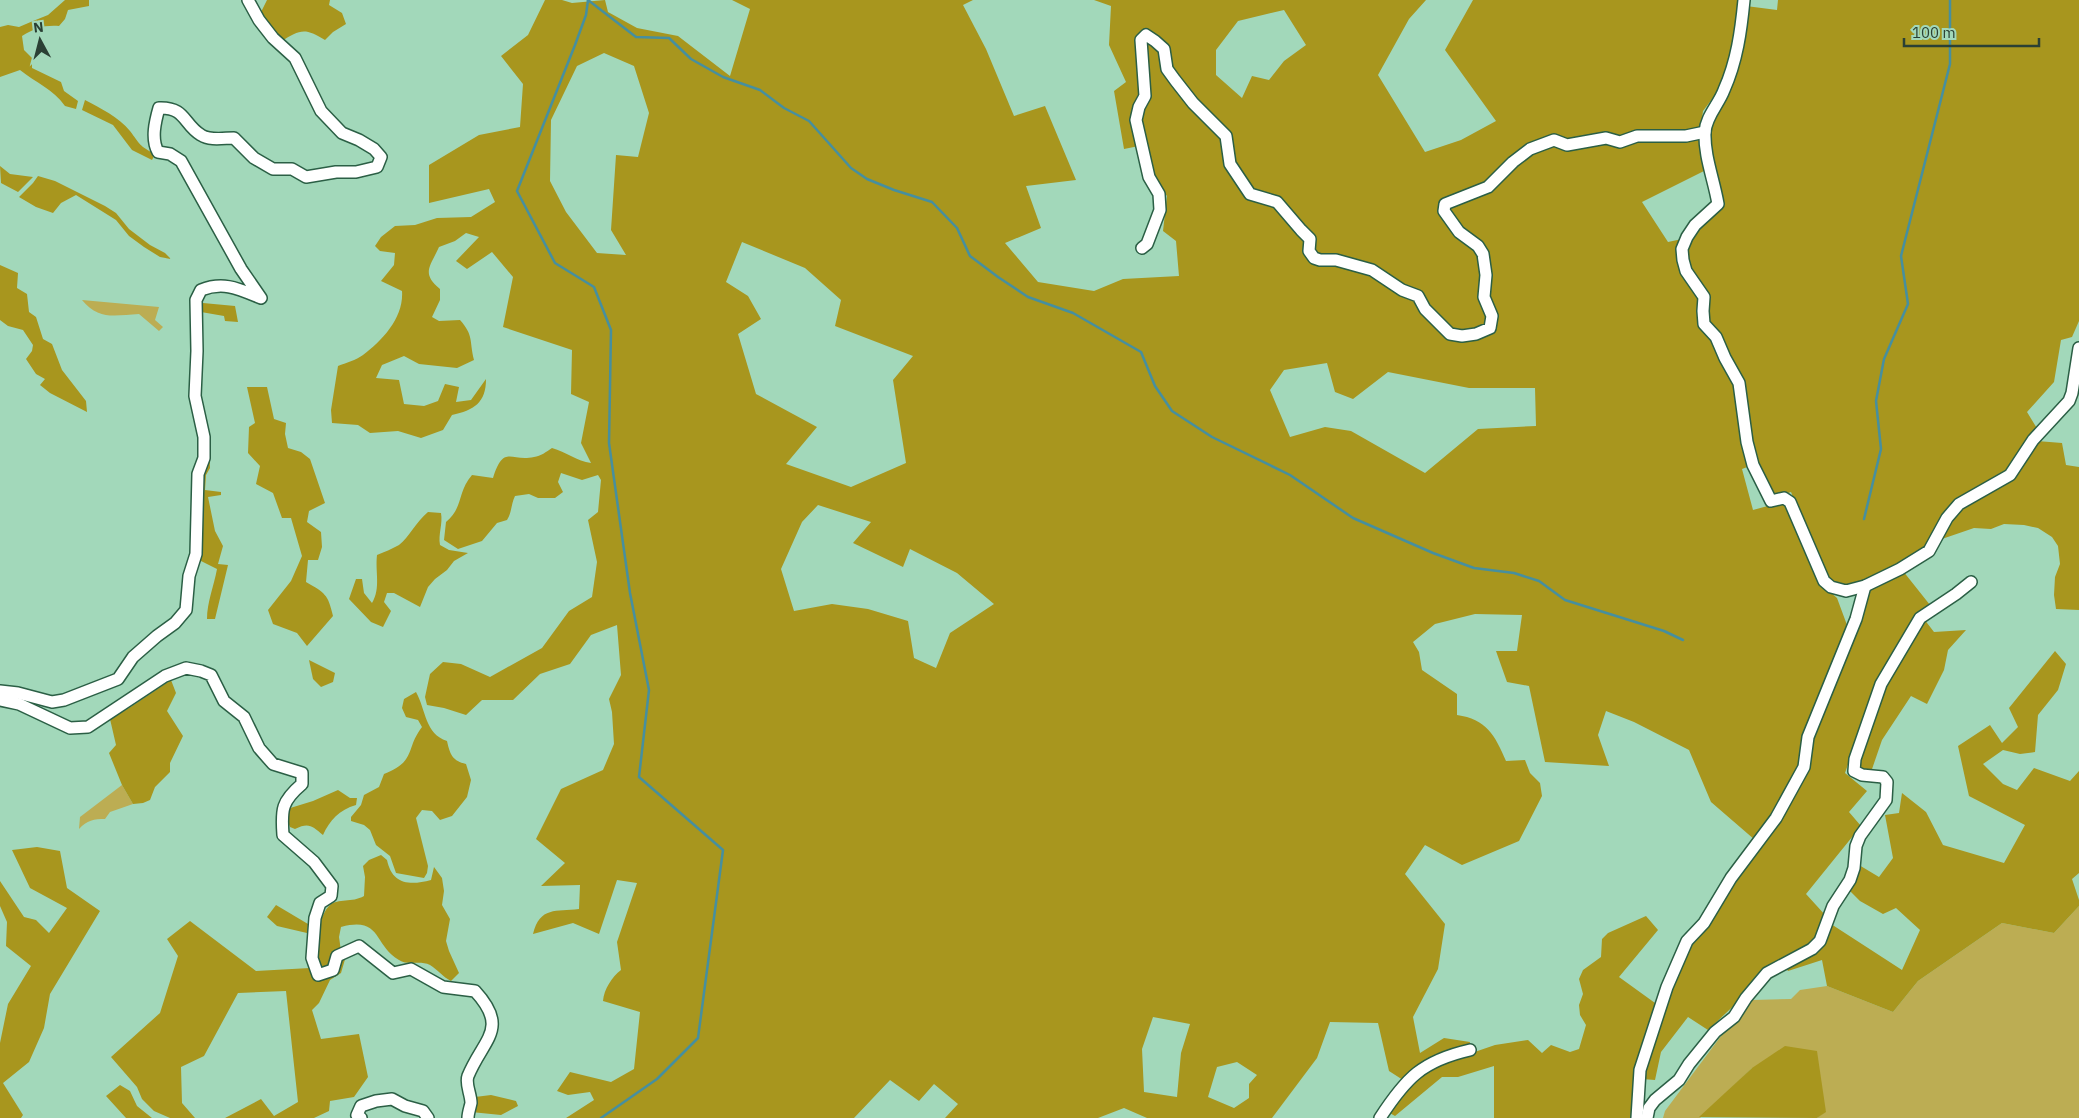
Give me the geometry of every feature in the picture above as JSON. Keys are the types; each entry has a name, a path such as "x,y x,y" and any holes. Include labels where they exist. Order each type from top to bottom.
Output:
{"street":[{"path":"0,692 18,693 52,702 64,700 118,678 133,657 175,623 186,610 189,576 196,554 198,474 204,458 204,436 195,396 197,351 196,300 201,290 215,284 236,288 261,298 241,269 180,161 170,154 158,152 154,145 159,108 171,108 181,114 201,136 234,138 254,158 273,170 292,169 306,177 336,172 356,172 377,167 381,157 374,149 342,132 322,111 294,58 273,38 259,20 248,0"},
{"path":"1744,0 1741,31 1734,63 1724,92 1707,122 1705,132 1707,153 1718,204 1695,225 1687,237 1682,249 1682,260 1686,271 1704,297 1704,324 1716,337 1739,383 1746,442 1753,465 1772,500 1784,498 1790,502 1824,581 1831,587 1846,591 1865,586 1900,569 1929,551 1947,518 1959,504 2010,475 2033,440 2069,401 2079,348"},
{"path":"1142,248 1148,244 1160,210 1160,194 1149,177 1136,120 1138,107 1145,96 1141,40 1146,35 1155,40 1164,49 1167,69 1193,103 1226,136 1230,164 1250,194 1277,202 1310,238 1309,251 1314,258 1336,260 1372,270 1402,290 1418,296 1425,309 1450,334 1462,336 1476,334 1490,328 1492,316 1484,297 1485,262 1483,254 1478,246 1459,232 1444,211 1445,204 1488,187 1513,162 1543,143 1554,140 1567,145 1606,138 1620,142 1637,136 1686,136 1705,132"},
{"path":"1647,1118 1649,1108 1655,1100 1679,1080 1689,1064 1715,1032 1734,1017 1746,998 1767,973 1812,949 1820,941 1833,906 1850,880 1854,868 1856,846 1860,836 1886,800 1887,782 1883,777 1862,775 1854,771 1855,759 1880,684 1920,618 1971,582"},
{"path":"1637,1118 1640,1070 1660,1004 1670,980 1687,941 1704,923 1731,878 1776,818 1804,767 1808,737 1856,619 1865,586"},
{"path":"0,700 19,704 70,728 88,727 165,676 186,668 201,670 211,675 224,701 244,717 258,748 273,764 302,773 302,784 286,801 281,812 283,834 314,862 332,886 331,896 320,902 315,918 312,958 318,975 332,970 337,956 359,946 392,973 411,969 443,986 475,990 487,1004 492,1018 491,1034 467,1078 471,1103 468,1118"},
{"path":"1380,1118 1406,1081 1425,1066 1447,1056 1470,1050"},
{"path":"361,1118 357,1115 361,1106 376,1101 392,1099 405,1106 424,1111 428,1118"}],"shaded area":[{"path":"65,0 89,0 89,6 68,10 65,19 59,26 40,28 22,36 24,50 32,58 32,68 61,82 64,91 78,101 76,109 65,106 50,91 20,70 0,77 0,27 8,25 19,27 48,15"},
{"path":"267,0 330,0 329,5 342,13 346,24 333,32 325,40 312,33 302,32 280,42 272,33 261,12"},
{"path":"545,0 562,0 572,3 605,0 608,12 637,28 678,36 730,76 750,9 732,0 973,0 963,5 986,49 1014,116 1045,106 1076,180 1026,186 1041,228 1005,243 1038,282 1094,291 1123,279 1179,276 1176,241 1163,231 1167,196 1155,180 1139,120 1146,38 1162,50 1165,71 1225,138 1249,197 1276,205 1307,241 1306,252 1378,276 1405,290 1430,312 1451,337 1493,329 1486,296 1485,251 1459,229 1448,207 1546,145 1702,135 1708,169 1642,202 1668,242 1682,239 1679,252 1702,297 1714,340 1737,383 1750,466 1742,469 1753,510 1786,503 1821,584 1837,598 1847,625 1806,736 1799,767 1791,788 1755,840 1711,802 1689,750 1634,722 1606,711 1598,735 1609,766 1545,762 1529,686 1507,682 1496,651 1517,651 1522,615 1475,614 1435,624 1413,642 1419,652 1422,670 1457,694 1457,715 1467,717 1482,724 1498,743 1506,761 1525,760 1530,773 1540,783 1542,796 1519,841 1462,865 1425,845 1405,874 1445,924 1438,969 1413,1017 1420,1053 1444,1038 1470,1042 1469,1047 1403,1080 1389,1071 1378,1023 1330,1022 1317,1058 1272,1118 1147,1118 1124,1108 1098,1118 945,1118 958,1104 934,1084 919,1101 890,1080 854,1118 566,1118 594,1100 590,1092 568,1095 557,1091 570,1072 611,1082 634,1069 640,1012 603,1001 609,984 621,970 617,942 637,883 617,880 599,934 573,923 533,934 540,919 550,912 579,909 580,885 541,886 565,863 536,839 561,789 603,770 614,744 612,712 609,699 621,675 617,625 591,635 570,664 540,674 513,700 482,700 466,715 427,705 425,697 430,674 443,662 461,664 490,677 542,648 569,611 592,597 597,562 588,520 598,512 601,480 598,475 582,480 561,473 558,482 563,492 555,498 538,498 529,494 515,496 507,520 497,523 482,541 458,549 444,540 446,522 456,511 467,481 472,475 493,478 504,458 537,456 552,448 591,463 581,443 589,402 571,394 572,350 503,327 513,277 492,252 467,269 456,261 479,237 466,233 455,241 439,247 430,265 429,274 440,289 440,300 432,317 439,321 460,320 469,334 474,360 457,368 419,364 404,356 382,365 376,378 399,380 404,404 424,406 438,401 445,384 459,387 456,402 471,400 486,379 484,394 481,400 467,411 452,415 443,430 421,438 398,431 370,433 358,425 332,423 331,410 338,366 363,355 371,349 391,327 400,310 402,291 381,281 394,265 395,253 380,251 375,246 381,237 395,226 415,225 437,218 471,217 495,202 489,189 429,203 429,165 479,135 520,127 523,84 501,56 528,35","holes":["604,53 634,66 649,113 638,157 616,155 611,230 626,255 597,253 566,212 550,181 551,120 577,66","742,242 805,268 841,300 835,326 913,356 893,380 906,463 851,487 786,464 817,427 756,394 738,334 761,319 748,296 726,282","1327,363 1335,392 1353,399 1388,372 1469,388 1535,388 1536,426 1478,429 1425,473 1351,431 1325,427 1290,437 1270,390 1284,370","818,505 871,522 853,543 903,567 910,549 957,573 994,604 950,633 936,668 914,658 908,621 868,609 832,604 794,611 781,569 802,522","1153,1017 1190,1024 1181,1053 1177,1097 1144,1092 1142,1049","1237,1062 1257,1075 1249,1084 1249,1098 1234,1108 1208,1097 1217,1067"]},
{"path":"1094,0 1426,0 1409,19 1378,75 1425,152 1461,140 1496,121 1445,50 1473,0 1739,0 1733,45 1722,86 1703,111 1701,126 1686,132 1618,139 1568,142 1556,136 1486,182 1440,204 1478,251 1487,309 1487,324 1468,332 1461,332 1449,327 1419,292 1320,257 1313,250 1315,235 1252,191 1235,163 1228,135 1176,78 1166,46 1144,32 1138,61 1138,95 1134,107 1139,146 1124,149 1114,91 1126,82 1109,45 1111,6","holes":["1284,10 1306,45 1284,61 1269,80 1252,76 1242,98 1216,75 1216,50 1238,21"]},
{"path":"1778,0 2079,0 2079,321 2072,337 2061,340 2054,382 2027,412 2038,430 2009,472 1976,491 1927,550 1863,583 1845,587 1832,584 1827,579 1791,492 1774,498 1755,462 1743,382 1720,334 1706,321 1689,269 1686,248 1690,237 1721,205 1707,130 1727,92 1746,6 1777,10"},
{"path":"85,100 120,121 140,144 155,154 152,160 132,150 113,125 82,110"},
{"path":"0,166 10,174 33,177 18,192 1,183"},
{"path":"38,176 55,181 105,206 116,213 129,229 171,259 160,257 144,247 129,236 116,220 76,195 61,203 53,213 36,207 19,197"},
{"path":"0,265 18,273 17,288 27,294 29,312 36,317 43,339 52,344 62,370 86,401 87,412 50,393 40,385 45,379 36,374 26,359 32,351 33,345 23,330 8,326 0,320"},
{"path":"82,300 159,307 155,320 163,327 159,331 139,314 115,316 101,314 88,307"},
{"path":"203,303 235,306 238,322 225,321 224,316 201,312"},
{"path":"247,387 267,387 274,419 286,423 285,434 288,448 301,452 310,459 325,503 309,511 307,522 321,532 322,547 318,560 308,560 306,582 325,595 333,616 307,646 297,633 273,624 268,610 291,581 302,556 291,518 282,518 273,493 256,484 260,466 248,453 249,427 255,423"},
{"path":"209,439 210,468 206,475 205,490 221,492 221,495 208,497 215,531 223,546 218,564 228,565 215,619 207,619 207,613 217,569 199,560 201,550 200,478"},
{"path":"2037,441 2062,443 2066,465 2079,467 2079,610 2056,609 2054,595 2055,577 2060,564 2058,546 2052,537 2038,528 2004,524 1991,529 1974,528 1939,540 1950,519 1962,505 1995,489"},
{"path":"428,512 441,513 440,545 449,550 468,553 454,561 447,570 435,579 428,587 420,607 394,593 387,593 384,602 391,611 383,627 371,622 349,599 356,579 362,579 364,593 372,603 377,586 377,555 399,545"},
{"path":"1903,571 1930,605 1876,684 1845,773 1867,791 1849,812 1861,826 1806,894 1826,916 1816,938 1806,948 1770,964 1743,997 1708,1030 1688,1017 1661,1052 1655,1080 1642,1079 1643,1069 1688,941 1728,894 1780,818 1869,587"},
{"path":"1924,619 1934,632 1966,630 1948,650 1944,670 1927,704 1911,696 1882,740 1871,772 1863,773 1858,767 1882,685"},
{"path":"2055,651 2066,664 2058,690 2038,715 2035,752 2020,754 2003,750 1983,764 2003,784 2017,790 2034,768 2070,781 2079,771 2079,873 2072,879 2079,900 2079,906 2054,933 2002,923 1918,981 1893,1012 1827,986 1822,960 1788,971 1785,967 1831,924 1902,970 1920,930 1896,908 1883,914 1860,901 1849,890 1859,865 1879,877 1893,858 1885,815 1899,813 1902,793 1926,812 1943,845 2004,863 2025,825 1969,796 1958,746 1990,725 2002,743 2018,727 2009,708"},
{"path":"309,660 335,673 333,682 321,687 313,679"},
{"path":"171,680 176,693 167,711 183,736 170,763 170,772 155,787 150,800 133,804 122,785 109,753 116,745 110,719"},
{"path":"416,692 430,727 440,738 447,741 449,750 455,759 466,764 471,780 467,797 452,816 440,820 432,811 422,810 416,818 428,866 424,878 396,873 390,856 376,845 370,830 364,825 351,821 351,817 361,805 364,795 379,787 384,774 401,764 409,754 422,727 418,720 406,717 402,708 404,699"},
{"path":"122,785 133,804 110,812 105,819 88,822 79,829 80,817"},
{"path":"338,790 350,798 357,798 356,805 336,816 323,835 307,825 295,829 290,827 286,817 287,809 313,801"},
{"path":"37,847 60,851 67,888 100,911 50,994 44,1028 29,1062 3,1083 23,1115 21,1118 0,1118 0,1043 8,1004 31,966 6,946 7,922 0,906 0,881 24,917 36,920 49,933 67,908 30,888 12,850"},
{"path":"381,855 387,860 393,874 403,881 416,883 431,880 434,867 442,878 444,891 442,905 450,919 446,941 459,973 451,981 430,965 406,963 399,960 391,954 371,929 364,925 341,927 339,937 341,951 331,968 319,969 314,958 314,946 323,915 333,903 364,896 365,877 363,866 369,860"},
{"path":"276,905 308,924 307,933 277,926 267,917"},
{"path":"2079,906 2079,1118 1817,1118 1826,1111 1752,1068 1700,1118 1663,1118 1665,1111 1727,1028 1752,1000 1791,999 1800,990 1827,986 1893,1012 1918,981 2002,923 2054,933"},
{"path":"1646,916 1658,930 1619,977 1655,1003 1636,1070 1632,1118 1494,1118 1494,1066 1458,1077 1442,1077 1395,1116 1388,1112 1398,1098 1428,1068 1495,1045 1528,1040 1542,1053 1551,1045 1570,1052 1579,1049 1586,1025 1580,1015 1579,1005 1583,994 1579,979 1583,970 1601,957 1602,939 1608,933"},
{"path":"190,921 256,971 310,968 317,978 340,958 346,956 341,973 330,980 319,1003 312,1010 321,1039 359,1034 368,1077 354,1097 330,1101 329,1111 314,1118 225,1118 261,1099 274,1116 298,1102 286,991 238,993 204,1056 181,1067 182,1103 195,1118 170,1118 154,1111 142,1099 137,1087 111,1057 160,1013 178,956 167,939"},
{"path":"1785,1046 1817,1051 1826,1112 1817,1118 1699,1117 1752,1068"},
{"path":"120,1085 130,1091 137,1106 152,1118 126,1118 106,1096"},
{"path":"491,1095 516,1101 518,1106 501,1115 471,1112 475,1097"}],"waterway":[{"path":"588,0 636,37 669,38 691,59 723,77 760,90 784,108 809,121 851,168 867,179 932,202 957,228 970,256 998,277 1028,297 1073,313 1141,352 1155,386 1172,411 1212,437 1290,475 1353,518 1433,553 1474,568 1514,573 1539,581 1565,600 1664,631 1683,640"},
{"path":"588,0 586,15 575,45 517,191 555,263 594,287 611,330 609,443 630,593 649,690 639,777 723,850 698,1038 657,1079 601,1118"},
{"path":"1864,519 1881,449 1876,401 1884,359 1908,304 1901,256 1950,64 1950,0"}]}
